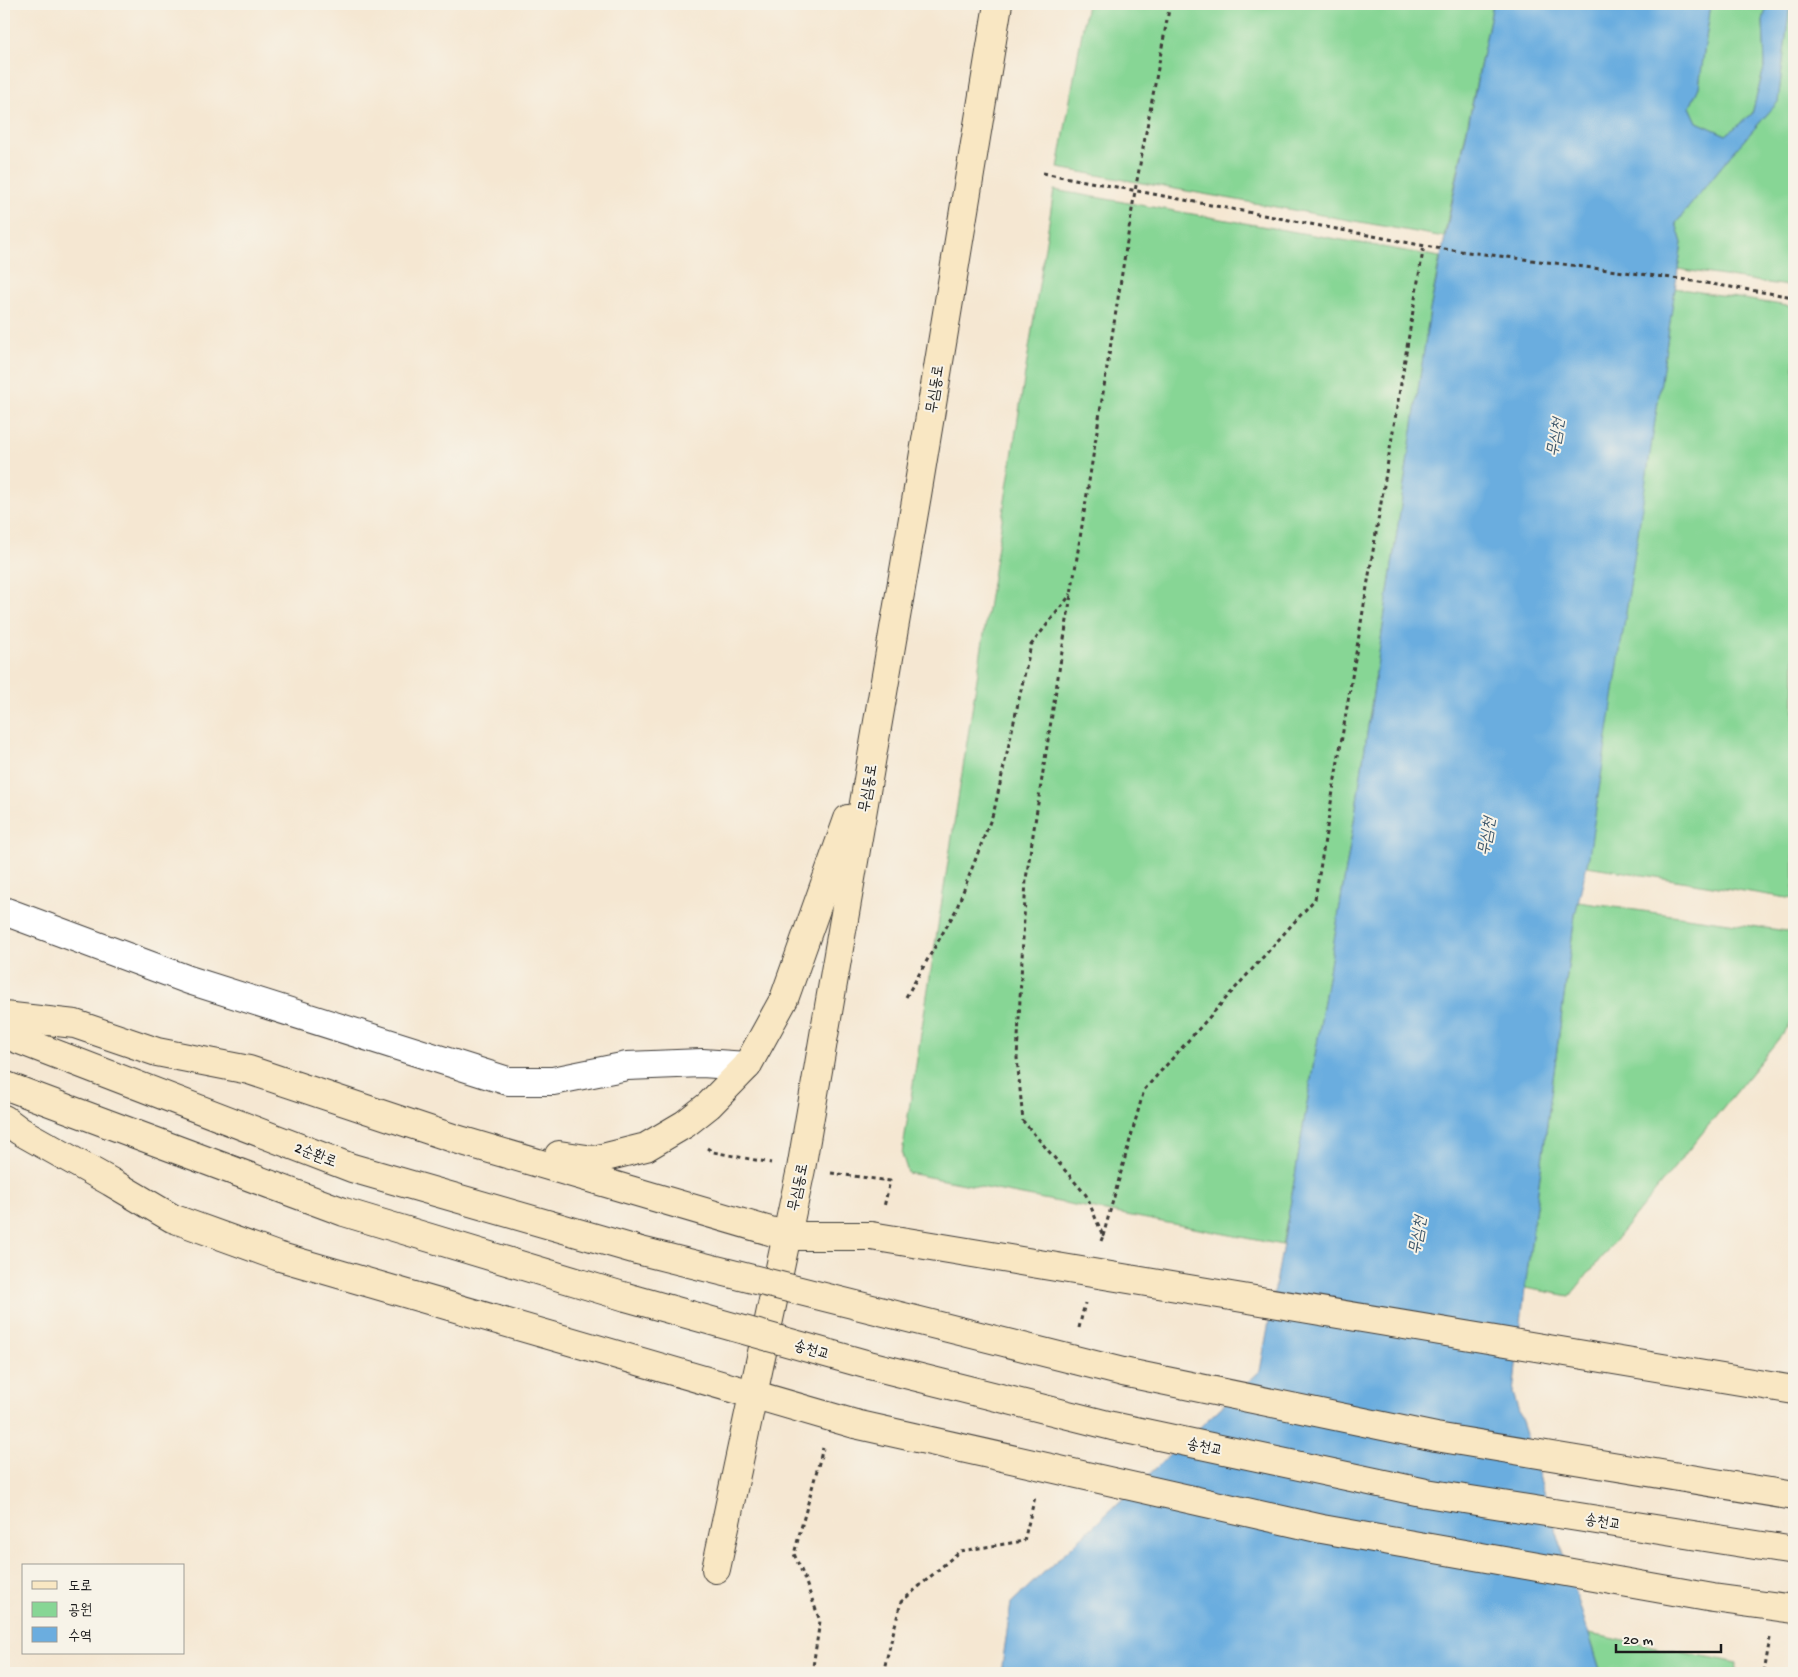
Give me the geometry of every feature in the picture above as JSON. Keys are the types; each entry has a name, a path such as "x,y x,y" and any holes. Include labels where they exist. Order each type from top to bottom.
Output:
{"street":[{"name":"무심동로","path":"716,1569 803,1159 998,4"},
{"path":"456,1139 594,1160 646,1147 685,1124 709,1105 747,1066 784,999 873,749"},
{"path":"4,911 189,980 508,1081 553,1081 627,1066 702,1063 747,1066"},
{"path":"4,1016 75,1024 157,1052 249,1070 456,1139 787,1236 870,1236 1794,1390"},
{"name":"2순환로","path":"4,1034 352,1168 637,1250 1123,1372 1436,1437 1794,1496"},
{"name":"송천교","path":"4,1085 344,1212 626,1297 869,1365 1112,1426 1426,1493 1794,1551"},
{"path":"4,1120 172,1218 277,1256 843,1420 1322,1529 1703,1597 1794,1609"}],"path":[{"path":"1102,1236 1086,1195 1023,1121 1017,1058 1026,879 1135,191 1170,4"},
{"path":"1043,173 1436,248 1680,279 1794,297"},
{"path":"1100,1246 1144,1090 1315,899 1424,246"},
{"path":"906,997 956,910 994,811 1031,645 1071,594"},
{"path":"1078,1332 1088,1294"},
{"path":"812,1673 820,1621 794,1554 843,1420"},
{"path":"883,1673 901,1602 960,1551 1024,1541 1036,1494"}],"green space":[{"path":"1087,4 1493,4 1444,237 1058,168"},
{"path":"1711,4 1767,4 1763,21 1765,64 1752,114 1726,135 1697,122 1690,107 1699,87"},
{"path":"1790,4 1794,4 1794,287 1678,269 1682,243 1676,223 1730,156 1778,102"},
{"path":"1054,190 1440,257 1430,310 1354,821 1282,1245 908,1173 902,1154"},
{"path":"1675,288 1794,307 1794,899 1587,866"},
{"path":"1578,902 1794,932 1794,1020 1570,1296 1525,1288"},
{"path":"1589,1634 1738,1663 1737,1673 1601,1673"}],"water":[{"name":"무심천","path":"1493,4 1711,4 1699,87 1690,107 1697,122 1726,135 1752,114 1765,64 1763,21 1767,4 1790,4 1778,102 1730,156 1676,223 1682,243 1589,856 1575,915 1525,1288 1513,1393 1601,1673 1001,1673 1011,1603 1260,1371 1290,1206 1354,821 1430,310"}]}
